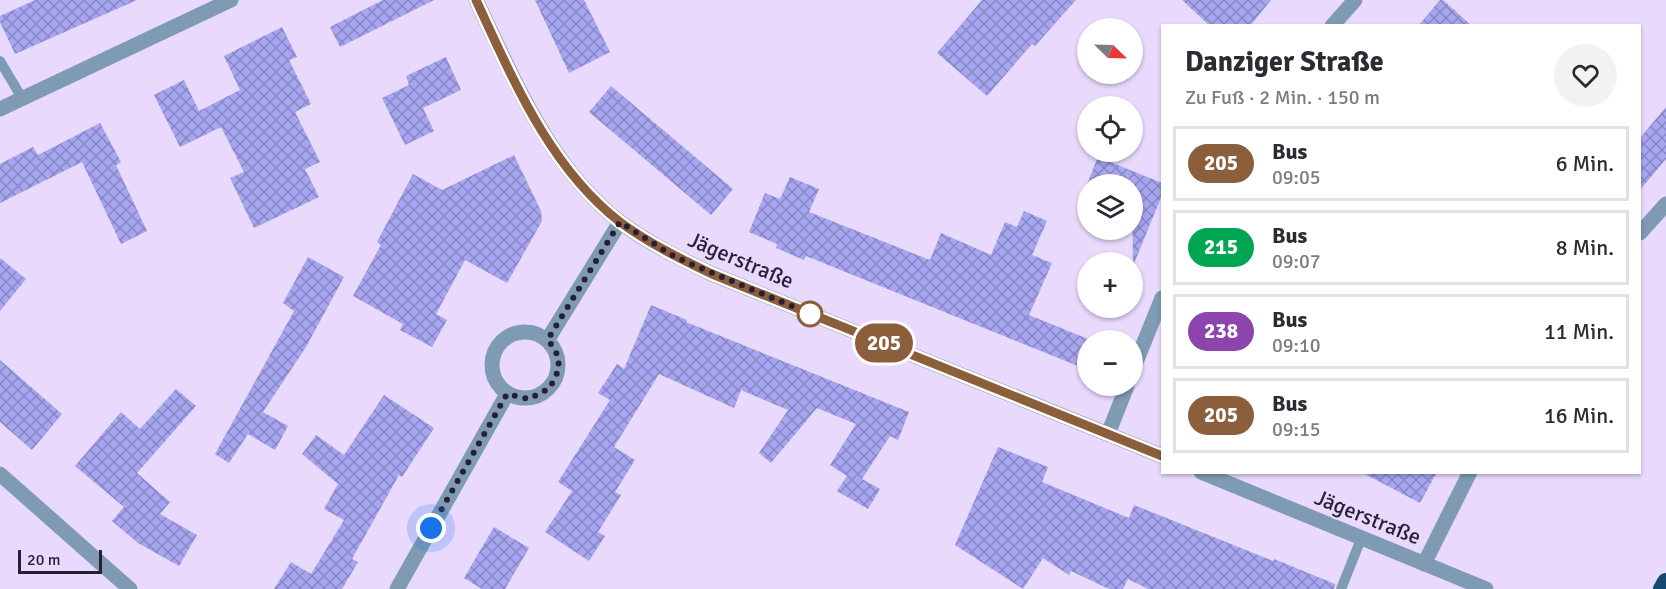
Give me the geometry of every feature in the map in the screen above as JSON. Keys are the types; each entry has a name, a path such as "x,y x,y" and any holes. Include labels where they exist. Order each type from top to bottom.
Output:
{"highway":[{"path":"1662,589 1666,582"}],"street":[{"path":"0,109 231,0"},
{"name":"Jägerstraße","path":"476,0 541,129 584,188 620,222 670,254 712,274 1161,456"},
{"path":"1334,24 1355,0"},
{"path":"1641,232 1666,204"},
{"path":"548,339 620,222"},
{"path":"1143,345 1161,300"},
{"path":"534,332 548,339 558,356 559,369 550,388 529,399 507,394 496,383 491,366 495,348 512,333 534,332"},
{"path":"397,589 507,394"},
{"path":"1108,434 1123,396"},
{"path":"0,474 130,589"},
{"name":"Jägerstraße","path":"1206,474 1486,589"},
{"path":"1424,564 1469,474"}],"lane":[{"path":"0,60 22,98"},
{"path":"1341,589 1361,539"}],"building":[{"path":"35,0 137,0 15,54 0,22 0,16"},
{"path":"383,0 434,0 340,47 330,27"},
{"path":"535,0 584,0 610,52 569,73"},
{"path":"982,0 1076,0 1035,46 1032,44 987,96 937,53"},
{"path":"1182,0 1271,0 1252,24 1208,24"},
{"path":"1440,0 1443,0 1470,24 1420,24"},
{"path":"282,27 297,57 289,60 311,104 295,112 320,162 305,169 319,197 254,228 230,178 244,172 221,127 180,147 154,95 184,80 199,111 240,90 224,56"},
{"path":"446,57 461,90 423,108 434,131 405,145 382,98 409,85 406,76"},
{"path":"611,86 733,189 711,215 589,112"},
{"path":"1666,107 1666,159 1641,189 1641,137"},
{"path":"100,123 121,162 116,165 147,231 121,244 82,162 0,203 0,164 33,147 38,155"},
{"path":"514,155 541,211 542,221 507,283 465,260 436,314 447,320 432,347 400,330 403,324 353,296 381,245 377,242 413,174 442,190"},
{"path":"1096,162 1110,162 1140,174 1091,174"},
{"path":"1143,175 1161,183 1161,197 1139,252 1133,252 1133,240 1143,240"},
{"path":"790,177 819,189 809,212 930,260 941,233 991,255 1005,222 1017,227 1024,211 1047,221 1032,255 1052,263 1029,315 1077,335 1077,366 806,256 804,260 776,248 777,244 749,232 765,193 780,199"},
{"path":"308,257 344,277 306,347 263,412 288,426 275,450 248,434 229,463 215,454 294,311 283,303"},
{"path":"0,258 26,279 0,311"},
{"path":"651,305 687,320 686,322 909,412 898,440 890,436 862,479 880,489 868,509 837,491 847,476 830,465 856,424 817,408 771,463 759,453 788,410 741,390 734,408 659,374 614,447 635,460 615,492 621,495 598,532 605,536 589,561 545,532 572,491 558,482 610,400 598,393 617,364 624,369"},
{"path":"0,360 62,414 32,450 0,422"},
{"path":"176,389 196,406 137,473 170,502 160,514 197,535 179,566 138,543 112,521 124,507 75,466 121,412 140,429"},
{"path":"384,395 434,428 402,477 399,475 352,559 358,562 342,589 274,589 291,562 311,574 344,520 324,509 338,484 302,454 316,435 344,455"},
{"path":"998,447 1048,467 1042,482 1129,518 1134,505 1335,584 1334,589 1148,589 1128,579 1123,589 1109,589 1071,571 1069,575 1043,558 1023,589 955,545"},
{"path":"1365,474 1436,474 1420,503"},
{"path":"494,527 529,548 505,589 482,589 464,578"}],"bus line":[{"name":"205","path":"476,0 541,129 584,188 620,222 670,254 712,274 1161,456"}],"route":[{"path":"431,528 507,394 529,399 550,388 559,369 558,356 548,339 620,222 670,254 712,274 818,317 810,314"}]}
